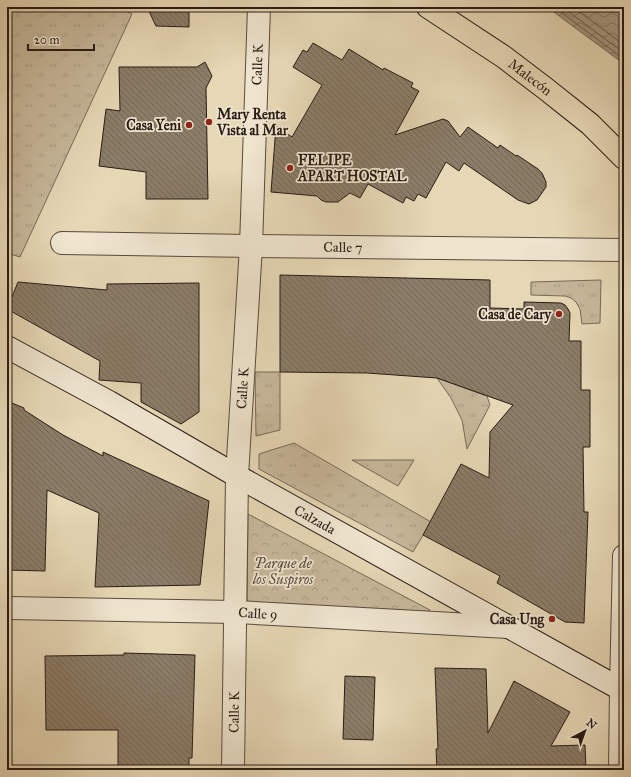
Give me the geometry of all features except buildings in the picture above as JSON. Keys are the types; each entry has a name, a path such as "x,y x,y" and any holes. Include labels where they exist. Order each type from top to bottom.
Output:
{"highway":[{"name":"Malecón","path":"428,7 504,57 534,80 590,124 624,158"}],"street":[{"name":"Calle K","path":"233,770 237,476 251,246 259,7"},
{"name":"Calle 7","path":"62,242 251,246 624,250"},
{"name":"Calzada","path":"7,347 109,402 237,476 623,690"},
{"path":"620,770 623,690 624,556"},
{"name":"Calle 9","path":"7,608 236,612 508,627"}],"green space":[{"path":"7,7 118,7 132,14 20,257 7,253"},
{"path":"601,280 600,323 582,324 580,309 576,302 571,298 565,296 531,295 531,282"},
{"path":"255,372 280,372 280,430 256,436"},
{"path":"437,378 487,396 490,405 467,449 462,420 451,398"},
{"path":"294,443 431,522 413,552 259,469 259,454"},
{"path":"352,460 414,460 398,486"},
{"name":"Parque de los Suspiros","path":"248,514 430,610 430,615 247,604"}],"water":[{"path":"547,7 624,7 624,64"}],"place":[{"name":"Mary Renta Vista al Mar","path":"209,122"},
{"name":"Casa Yeni","path":"189,125"},
{"name":"FELIPE APART HOSTAL","path":"290,168"},
{"name":"Casa de Cary","path":"559,314"},
{"name":"Casa Ung","path":"552,619"}]}
